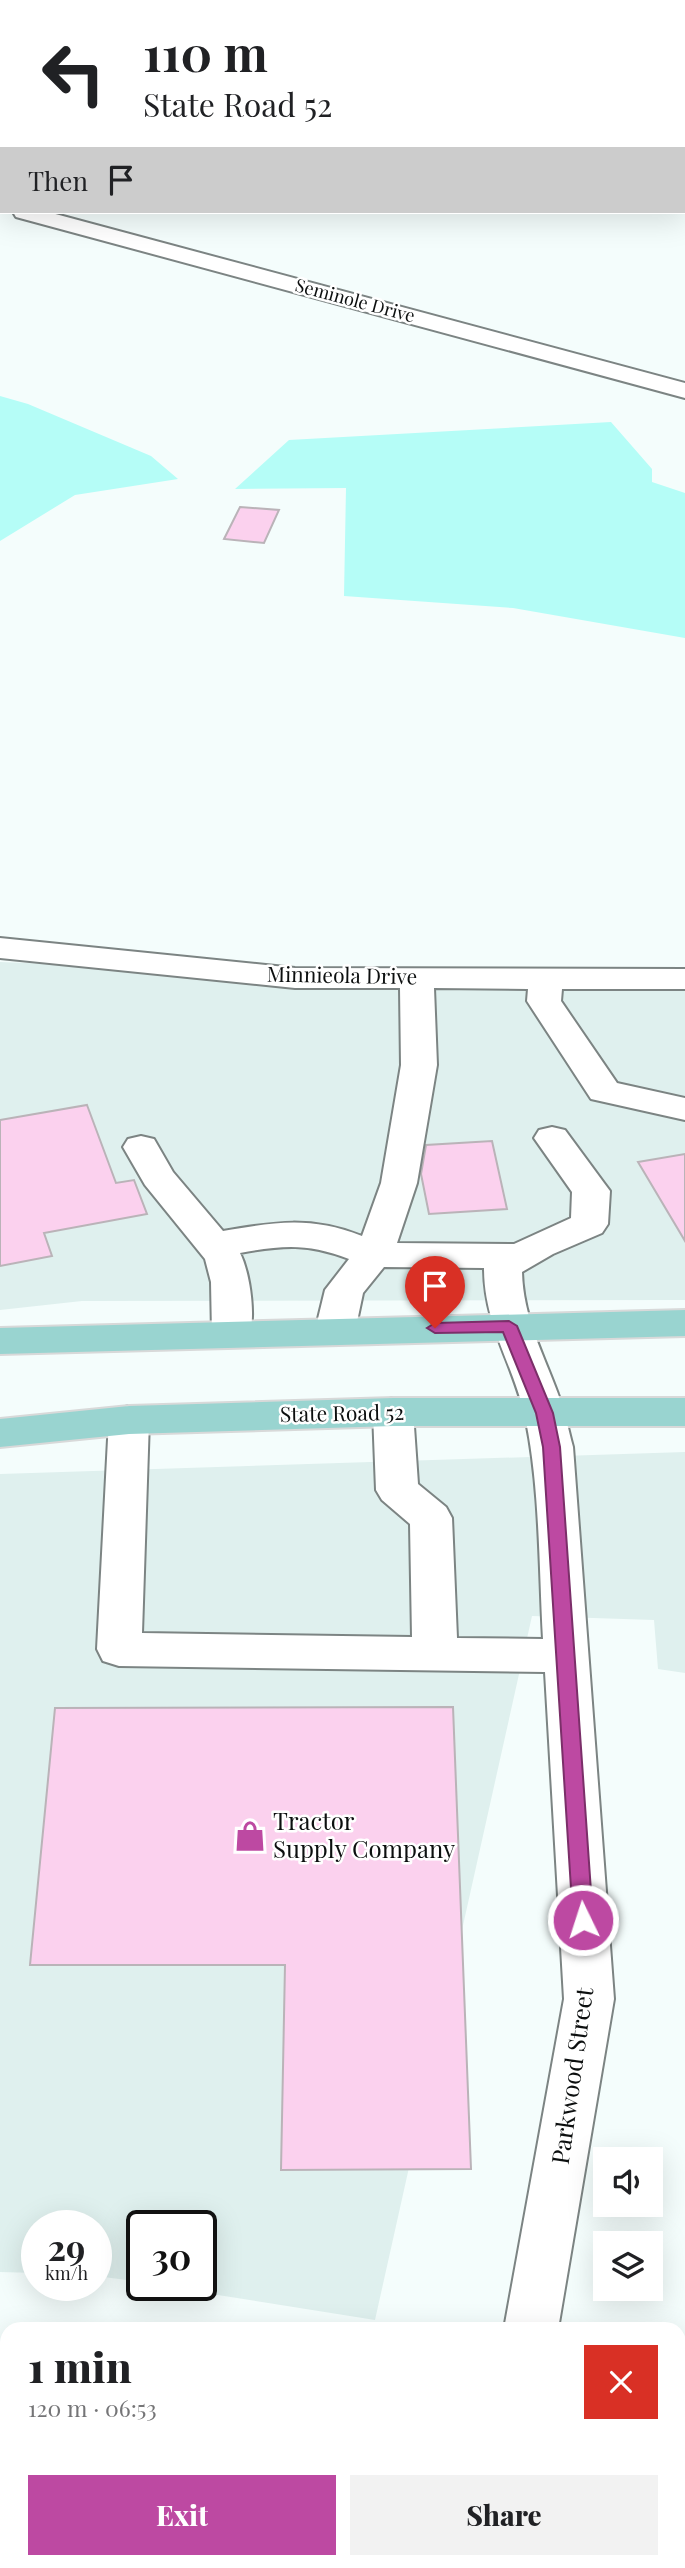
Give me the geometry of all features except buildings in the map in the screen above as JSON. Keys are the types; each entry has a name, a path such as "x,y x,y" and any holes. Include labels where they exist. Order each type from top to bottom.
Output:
{"main road":[{"path":"0,1341 685,1323"},
{"name":"State Road 52","path":"0,1433 129,1420 393,1412 685,1412"}],"street":[{"name":"Seminole Drive","path":"31,214 685,391"},
{"name":"Minnieola Drive","path":"0,948 295,978 685,979"},
{"path":"335,1331 344,1290 374,1255 399,1183 419,1065 417,979"},
{"path":"545,979 544,1001 604,1091 685,1109"},
{"path":"215,1245 284,1233 334,1239 374,1255 522,1256 540,1245 589,1224 591,1192 552,1138"},
{"path":"141,1147 165,1187 223,1256 230,1282 232,1334"},
{"name":"Parkwood Street","path":"522,1256 503,1267 501,1289 509,1326 545,1413 552,1447 589,1999 532,2322"},
{"path":"393,1412 397,1490 431,1518 435,1654"},
{"path":"129,1420 119,1649 565,1656"}],"shaded area":[{"path":"0,396 28,404 151,456 178,479 75,495 0,541"},
{"path":"611,422 652,469 652,482 685,493 685,638 513,608 344,596 346,488 235,489 289,440"},
{"path":"0,962 608,985 685,983 685,1300 82,1301 0,1310"},
{"path":"685,1452 685,1673 658,1669 654,1620 532,1616 375,2320 217,2295 217,2210 126,2210 126,2280 112,2278 112,2210 21,2210 21,2273 0,2272 0,1474"}],"place":[{"name":"Tractor Supply Company","path":"250,1836"}],"route":[{"path":"435,1328 509,1326 545,1413 552,1447 583,1920"}]}
